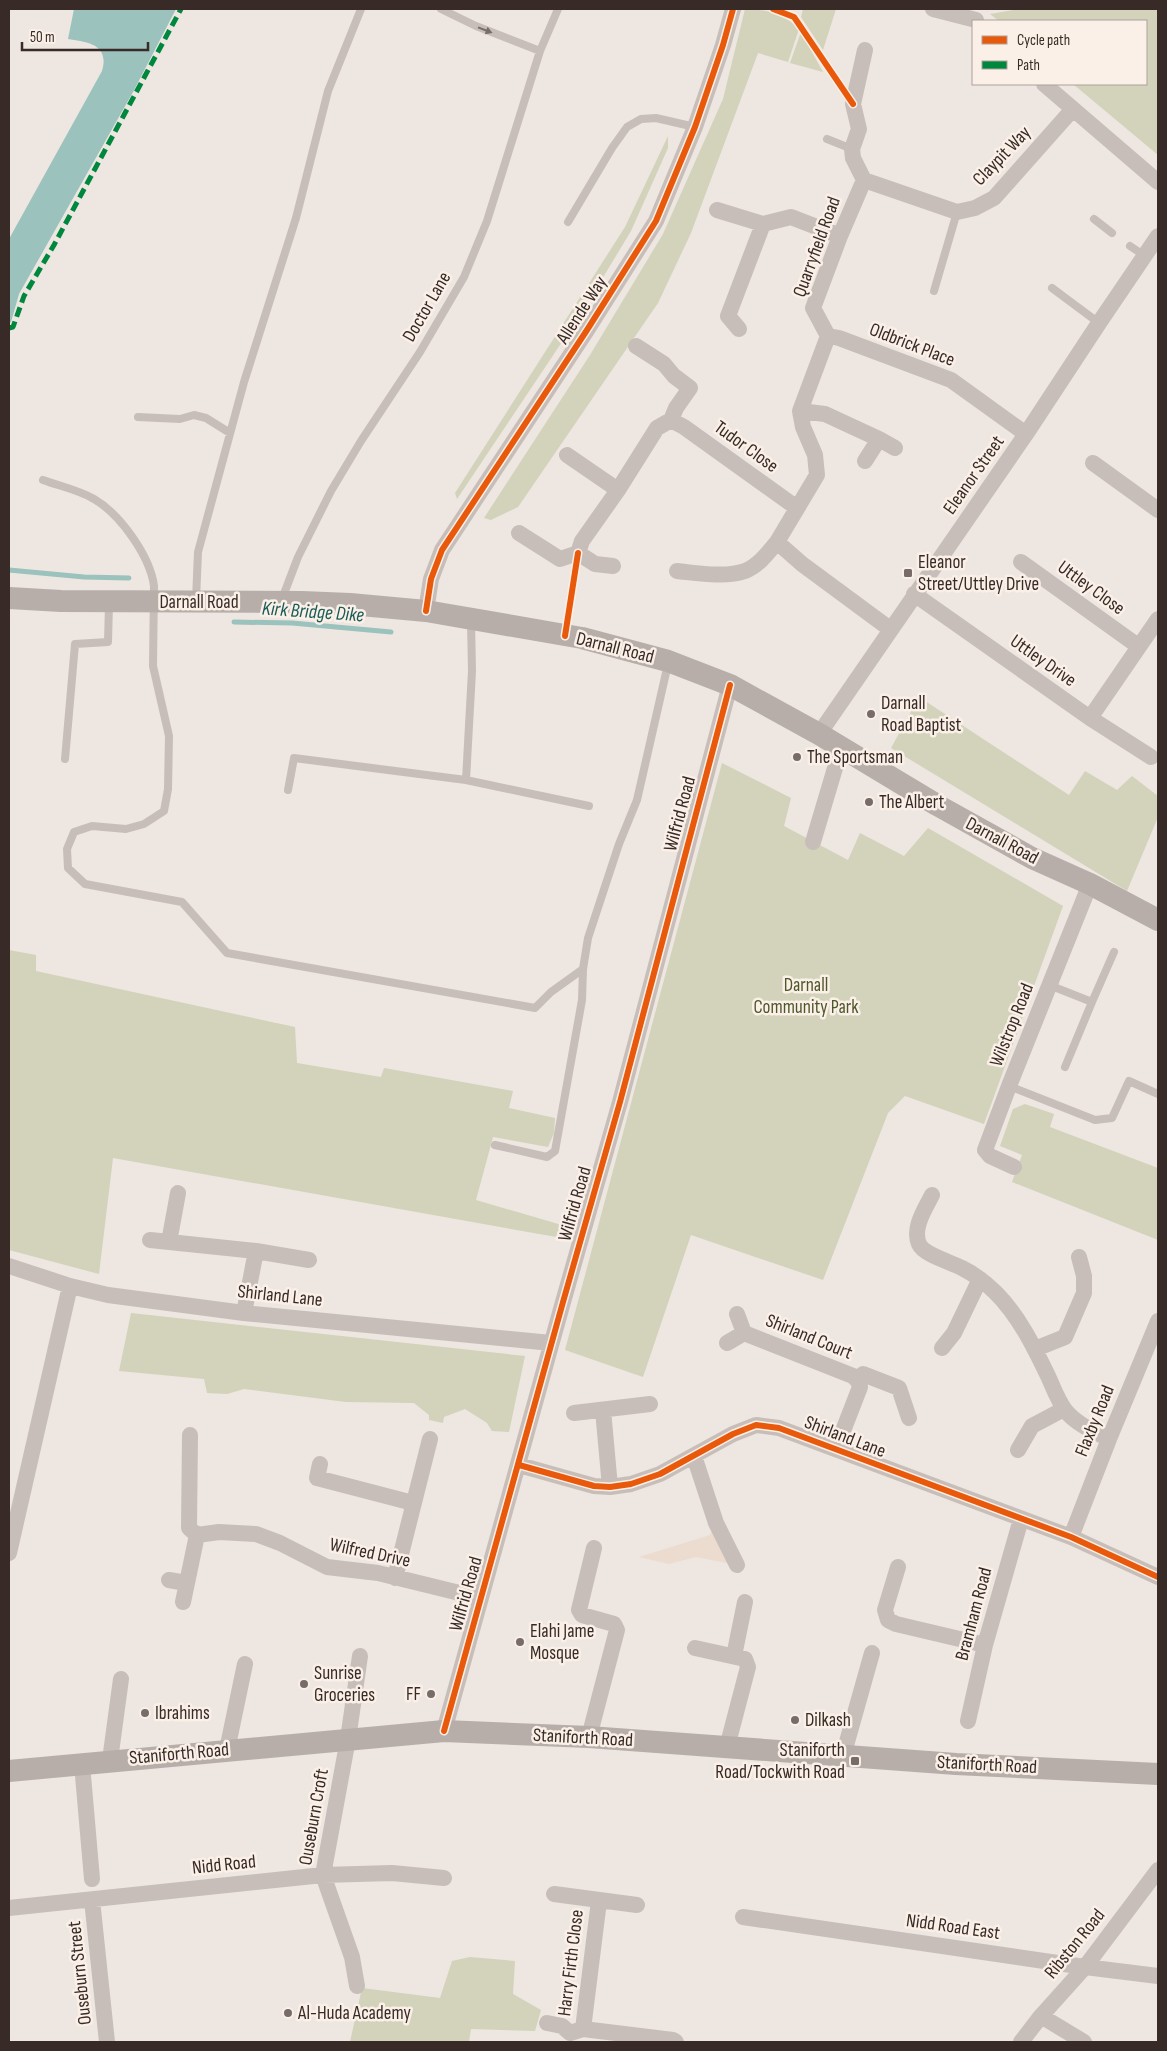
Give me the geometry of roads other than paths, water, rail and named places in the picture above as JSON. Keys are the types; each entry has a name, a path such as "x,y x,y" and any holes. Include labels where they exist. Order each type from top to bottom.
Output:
{"main road":[{"name":"Darnall Road","path":"9,598 109,602 281,601 350,604 426,611 582,638 668,661 730,685 819,734 936,805 1032,858 1090,884 1158,920"},
{"name":"Staniforth Road","path":"9,1771 110,1760 444,1731 589,1737 843,1756 1158,1774"}],"street":[{"name":"Allende Way","path":"426,611 432,579 442,550 587,330 656,221 695,127 723,45 732,9"},
{"path":"933,9 976,17"},
{"path":"865,50 854,104 858,129 852,149 853,158 864,180 957,212"},
{"path":"1045,85 1158,182"},
{"name":"Claypit Way","path":"957,212 975,208 994,198 1073,109"},
{"name":"Quarryfield Road","path":"828,336 812,308 864,180"},
{"path":"717,210 763,224 790,217 840,236"},
{"path":"739,329 728,316 763,224"},
{"name":"Eleanor Street","path":"819,734 1026,434 1158,236"},
{"path":"678,571 715,575 744,571 760,561 777,542 817,475 815,455 803,427 800,411 828,336"},
{"name":"Oldbrick Place","path":"828,336 951,380 1026,434"},
{"path":"578,553 582,541 618,490 657,428 671,420 676,408 690,388 674,376 664,364 636,346"},
{"path":"800,411 825,414 895,448"},
{"name":"Tudor Close","path":"671,420 684,427 797,508"},
{"path":"865,461 879,439"},
{"path":"567,455 618,490"},
{"path":"1093,464 1158,510"},
{"path":"520,533 560,559 578,553"},
{"path":"777,542 802,564 890,629"},
{"path":"578,553 595,564 613,566"},
{"name":"Uttley Close","path":"1021,562 1138,646"},
{"name":"Uttley Drive","path":"914,594 1090,718 1151,757"},
{"path":"1090,718 1158,619"},
{"name":"Wilfrid Road","path":"444,1731 519,1465 551,1343 620,1102 730,685"},
{"path":"813,842 841,748"},
{"name":"Wilstrop Road","path":"1014,1167 990,1156 985,1150 1090,884"},
{"path":"169,1242 178,1193"},
{"path":"932,1195 919,1223 916,1237 920,1247 980,1279 1011,1310 1035,1350 1064,1409 1080,1424 1109,1439"},
{"path":"150,1240 256,1251 309,1260"},
{"path":"244,1313 256,1251"},
{"path":"1035,1350 1065,1337 1084,1293 1084,1276 1079,1257"},
{"name":"Shirland Lane","path":"9,1266 70,1286 108,1295 244,1313 551,1343"},
{"path":"942,1348 954,1333 980,1279"},
{"path":"9,1553 70,1286"},
{"name":"Shirland Court","path":"737,1314 744,1333 853,1376 863,1372 899,1388 909,1418"},
{"name":"Flaxby Road","path":"1071,1537 1158,1321"},
{"name":"Shirland Court","path":"727,1343 744,1333"},
{"name":"Shirland Court","path":"836,1449 860,1387 863,1372"},
{"path":"574,1412 650,1404"},
{"path":"1018,1450 1032,1426 1064,1409"},
{"path":"603,1410 610,1487"},
{"name":"Shirland Lane","path":"519,1465 594,1486 610,1487 631,1484 660,1474 733,1434 756,1425 779,1428 1071,1537 1158,1577"},
{"path":"183,1602 197,1535 189,1528 190,1435"},
{"path":"396,1578 430,1439"},
{"path":"694,1456 716,1523 737,1565"},
{"path":"320,1464 317,1478 413,1503"},
{"name":"Bramham Road","path":"968,1721 985,1644 1020,1519"},
{"name":"Wilfred Drive","path":"197,1535 219,1532 256,1534 280,1543 327,1567 378,1573 480,1598"},
{"path":"589,1737 617,1630 614,1624 582,1616 580,1610 594,1548"},
{"path":"898,1567 885,1610 888,1620 896,1624 985,1644"},
{"path":"170,1580 186,1583"},
{"path":"734,1656 745,1602"},
{"path":"695,1648 745,1659 748,1667 727,1747"},
{"path":"843,1756 872,1653"},
{"name":"Ouseburn Croft","path":"357,1986 352,1957 323,1875 348,1739 360,1656"},
{"path":"227,1750 245,1664"},
{"path":"110,1760 121,1679"},
{"path":"82,1764 92,1878"},
{"name":"Ribston Road","path":"1021,2042 1041,2016 1085,1967 1158,1870"},
{"name":"Nidd Road","path":"9,1908 323,1875 392,1873 444,1878"},
{"name":"Harry Firth Close","path":"554,1894 637,1905"},
{"name":"Ouseburn Street","path":"92,1900 107,2042"},
{"name":"Harry Firth Close","path":"573,2035 599,1901"},
{"name":"Nidd Road East","path":"742,1917 1158,1976"},
{"path":"1041,2016 1084,2042"},
{"name":"Harry Firth Close","path":"547,2023 562,2026 573,2035 673,2040 676,2042"}],"lane":[{"path":"196,602 198,552 230,433 296,218 328,91 361,9"},
{"path":"441,9 476,26 540,51"},
{"name":"Doctor Lane","path":"281,601 298,557 332,491 420,352 464,277 487,221 540,51 558,9"},
{"path":"568,222 612,148 627,127 641,119 656,118 695,127"},
{"path":"827,139 852,149"},
{"path":"934,291 957,212"},
{"path":"1094,219 1112,233"},
{"path":"1130,246 1145,256"},
{"path":"1052,288 1099,323"},
{"path":"138,418 180,419 194,415 206,418 230,433"},
{"path":"43,480 94,498 129,532 143,554 152,573 154,602 153,666 169,736 168,789 164,811 144,824 126,828 92,826 74,832 67,849 68,868 85,884 182,902 227,953 535,1008 551,992 583,969"},
{"path":"65,759 75,644 108,642 109,602"},
{"path":"466,780 472,671 472,620"},
{"path":"495,1145 547,1157 555,1151 582,1000 583,969 588,938 619,844 636,800 668,661"},
{"path":"288,790 294,758 466,780 589,806"},
{"path":"1065,1067 1114,952"},
{"path":"1049,985 1092,1002"},
{"path":"1009,1086 1095,1120 1112,1118 1130,1081 1158,1094"}],"water":[{"path":"74,9 176,9 133,92 19,294 11,322 9,323 9,239 102,71 104,62 103,55 95,46 82,41 68,39"}],"waterway":[{"name":"Kirk Bridge Dike","path":"9,570 84,577 129,578"},
{"name":"Kirk Bridge Dike","path":"234,622 292,623 391,632"}],"place":[{"name":"Eleanor Street/Uttley Drive","path":"908,573"},
{"name":"Darnall Road Baptist","path":"871,714"},
{"name":"The Sportsman","path":"797,757"},
{"name":"The Albert","path":"869,802"},
{"name":"Elahi Jame Mosque","path":"520,1642"},
{"name":"Sunrise Groceries","path":"304,1684"},
{"name":"FF","path":"431,1694"},
{"name":"Ibrahims","path":"145,1713"},
{"name":"Dilkash","path":"795,1720"},
{"name":"Staniforth Road/Tockwith Road","path":"855,1761"},
{"name":"Al-Huda Academy","path":"288,2013"}],"park label":[{"name":"Darnall Community Park","path":"806,996"}]}
